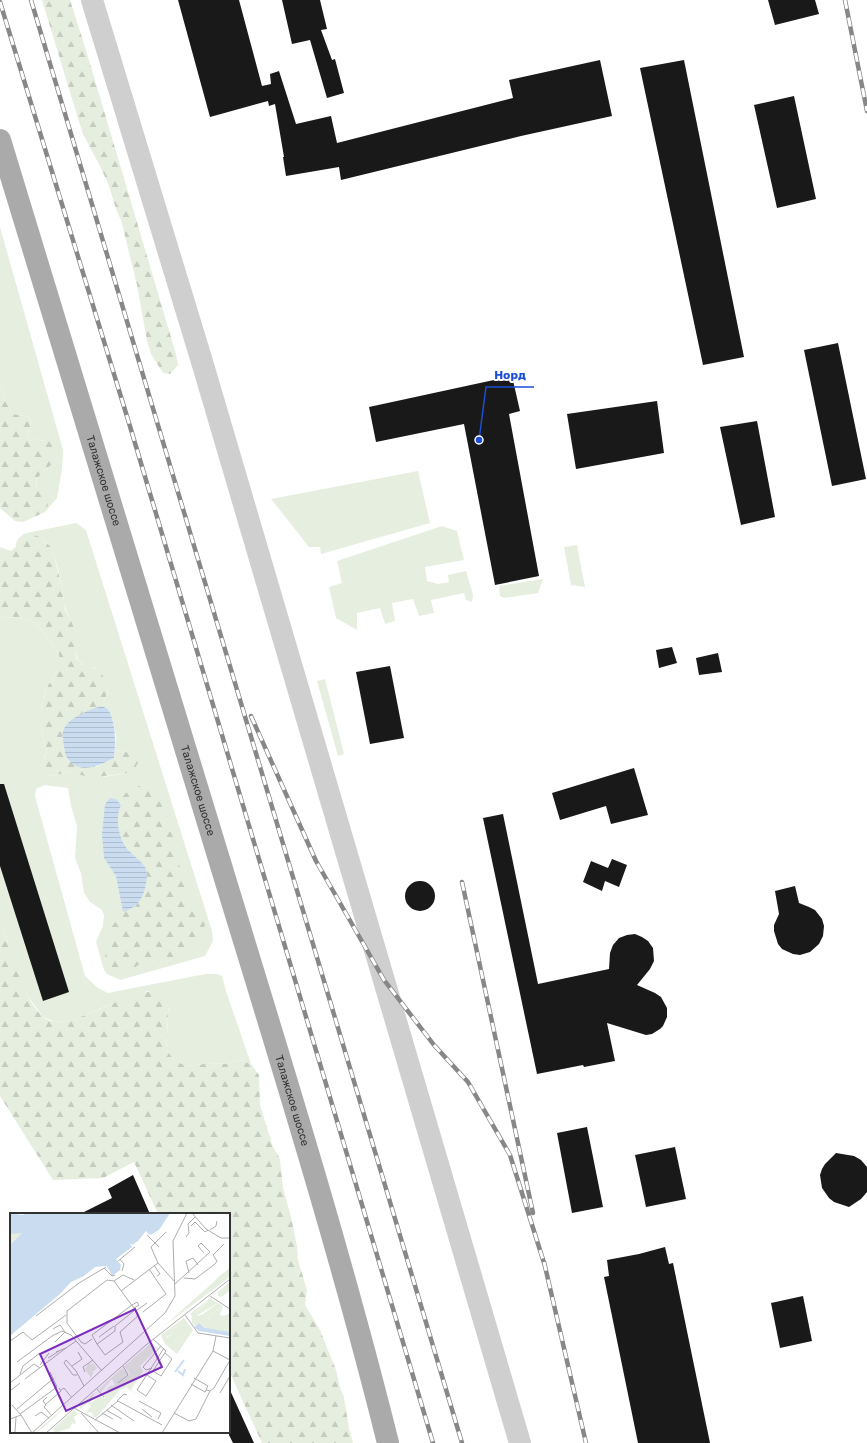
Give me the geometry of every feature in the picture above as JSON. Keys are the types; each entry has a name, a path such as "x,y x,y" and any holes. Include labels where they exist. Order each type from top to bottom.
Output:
{"main road":[{"name":"Талажское шоссе","path":"0,140 336,1248 369,1367 388,1443"}],"street":[{"path":"92,0 203,365 520,1443"}],"green space":[{"path":"42,0 70,0 176,354 178,365 170,374 163,373 151,354 147,341 137,285 121,220 106,179 80,125"},
{"path":"0,227 63,450 62,469 57,498 45,512 48,505 37,490 36,482 39,475 51,465 57,447 46,440 39,441 27,435 32,422 27,416 13,414 6,402 0,382"},
{"path":"0,382 6,402 13,414 27,416 32,422 27,435 39,441 54,441 57,447 52,463 40,475 36,482 39,492 47,498 48,505 45,512 23,522 15,521 0,508"},
{"path":"418,471 430,523 321,554 320,547 309,547 271,499"},
{"path":"76,523 86,530 212,931 213,941 205,956 120,980 107,974 104,970 96,942 103,926 104,915 102,910 90,902 84,893 81,873 75,858 77,826 71,806 68,788 44,785 36,789 35,796 85,976 98,988 108,993 205,974 216,974 222,976 251,1064 239,1060 226,1064 213,1063 186,1066 174,1060 166,1049 169,1006 148,991 71,1020 56,1022 43,1017 20,983 9,945 0,925 0,617 20,618 35,623 59,654 59,670 52,678 47,688 41,709 42,730 47,751 44,758 49,776 71,772 103,777 128,773 131,752 115,750 116,736 113,721 108,709 102,706 108,691 105,684 95,668 82,664 78,660 75,647 74,630 64,604 61,583 53,552 48,544 36,538 27,537 16,547 18,538 26,533"},
{"path":"442,526 457,531 464,560 425,567 427,581 438,584 449,582 448,575 466,571 473,595 472,602 466,600 464,593 431,600 434,613 419,616 413,599 392,603 395,621 385,624 380,608 357,613 357,630 336,618 329,587 342,583 337,561"},
{"path":"33,534 50,546 53,552 62,587 65,610 74,629 75,652 77,659 82,664 101,671 108,691 102,706 89,711 62,737 64,744 96,767 114,758 115,750 131,752 137,756 138,763 134,770 128,773 91,778 71,772 49,776 42,772 42,765 47,751 42,730 41,709 47,688 52,678 59,670 59,654 35,623 20,618 0,617 0,547 11,551 27,537"},
{"path":"577,545 585,587 571,585 564,547"},
{"path":"543,579 538,593 504,598 500,596 499,586"},
{"path":"325,679 344,754 338,756 317,681"},
{"path":"146,784 152,787 166,810 167,824 179,850 179,865 184,879 185,901 188,908 199,912 204,919 204,930 202,941 194,943 188,951 176,959 161,962 146,959 133,969 117,973 110,970 105,964 106,942 110,929 123,912 136,906 140,861 129,850 121,837 118,815 124,795 132,789"},
{"path":"0,925 29,999 42,1016 51,1021 63,1021 77,1018 137,994 152,992 163,998 169,1006 166,1049 174,1060 186,1066 213,1063 226,1064 239,1060 251,1064 259,1075 260,1105 273,1147 280,1159 283,1188 291,1217 297,1246 298,1260 307,1290 305,1305 320,1330 336,1370 344,1398 353,1443 262,1443 230,1373 230,1213 158,1213 134,1162 103,1178 53,1180 0,1096"}],"water":[{"path":"102,706 108,709 113,720 115,739 114,758 97,766 85,768 74,765 65,753 63,731 68,723 75,717"},
{"path":"110,798 116,799 121,805 118,816 118,827 121,839 127,849 143,864 147,876 146,886 140,901 134,907 123,912 116,876 104,858 102,835 105,804"}],"building":[{"path":"178,0 239,0 262,86 271,84 270,74 279,71 296,124 331,116 337,143 513,98 509,80 600,60 612,116 521,136 341,180 339,167 286,176 275,104 269,106 268,101 210,117"},
{"path":"282,0 320,0 327,29 321,30 332,60 335,59 344,93 327,98 310,40 292,44"},
{"path":"768,0 815,0 819,14 775,25"},
{"path":"684,60 744,357 703,365 640,68"},
{"path":"794,96 816,199 777,208 754,105"},
{"path":"838,343 866,479 832,486 804,350"},
{"path":"512,376 520,411 509,414 539,576 495,585 464,424 376,442 369,407"},
{"path":"657,401 664,453 576,469 567,414"},
{"path":"757,421 775,517 741,525 720,427"},
{"path":"672,647 677,663 659,668 656,650"},
{"path":"718,653 722,672 699,675 696,658"},
{"path":"390,666 404,738 370,744 356,672"},
{"path":"634,768 648,815 611,824 606,806 560,820 552,793"},
{"path":"0,784 4,784 69,992 43,1001 0,866"},
{"path":"503,814 538,984 609,969 610,953 613,945 619,938 627,935 635,934 642,937 648,941 653,948 654,961 650,969 637,985 661,997 667,1008 667,1017 660,1029 652,1034 646,1035 607,1023 615,1061 584,1067 583,1065 537,1074 483,818"},
{"path":"612,859 627,865 619,887 605,881 602,891 583,882 591,861 608,868"},
{"path":"420,881 431,885 435,896 431,907 420,911 409,907 405,896 409,885"},
{"path":"795,886 799,903 815,910 822,919 824,926 823,936 819,944 810,952 800,955 793,954 782,949 778,944 774,931 774,925 779,914 775,891"},
{"path":"587,1127 603,1207 572,1213 557,1133"},
{"path":"675,1147 686,1199 646,1207 635,1155"},
{"path":"836,1153 854,1156 861,1160 867,1167 867,1192 861,1199 849,1207 834,1202 822,1188 820,1175 822,1169"},
{"path":"133,1175 150,1213 82,1213 112,1198 108,1189"},
{"path":"665,1247 669,1264 673,1263 710,1443 638,1443 604,1277 609,1276 607,1260"},
{"path":"803,1296 812,1341 780,1348 771,1303"},
{"path":"230,1390 254,1443 233,1443 229,1435"}],"railway":[{"path":"31,0 462,1443"},
{"path":"845,0 867,111"},
{"path":"0,2 129,423 433,1443"},
{"path":"251,716 316,861 384,980 434,1045 468,1082 510,1155 545,1266"},
{"path":"462,882 533,1213"},
{"path":"544,1262 586,1443"}],"place":[{"name":"Норд","path":"479,440"}]}
